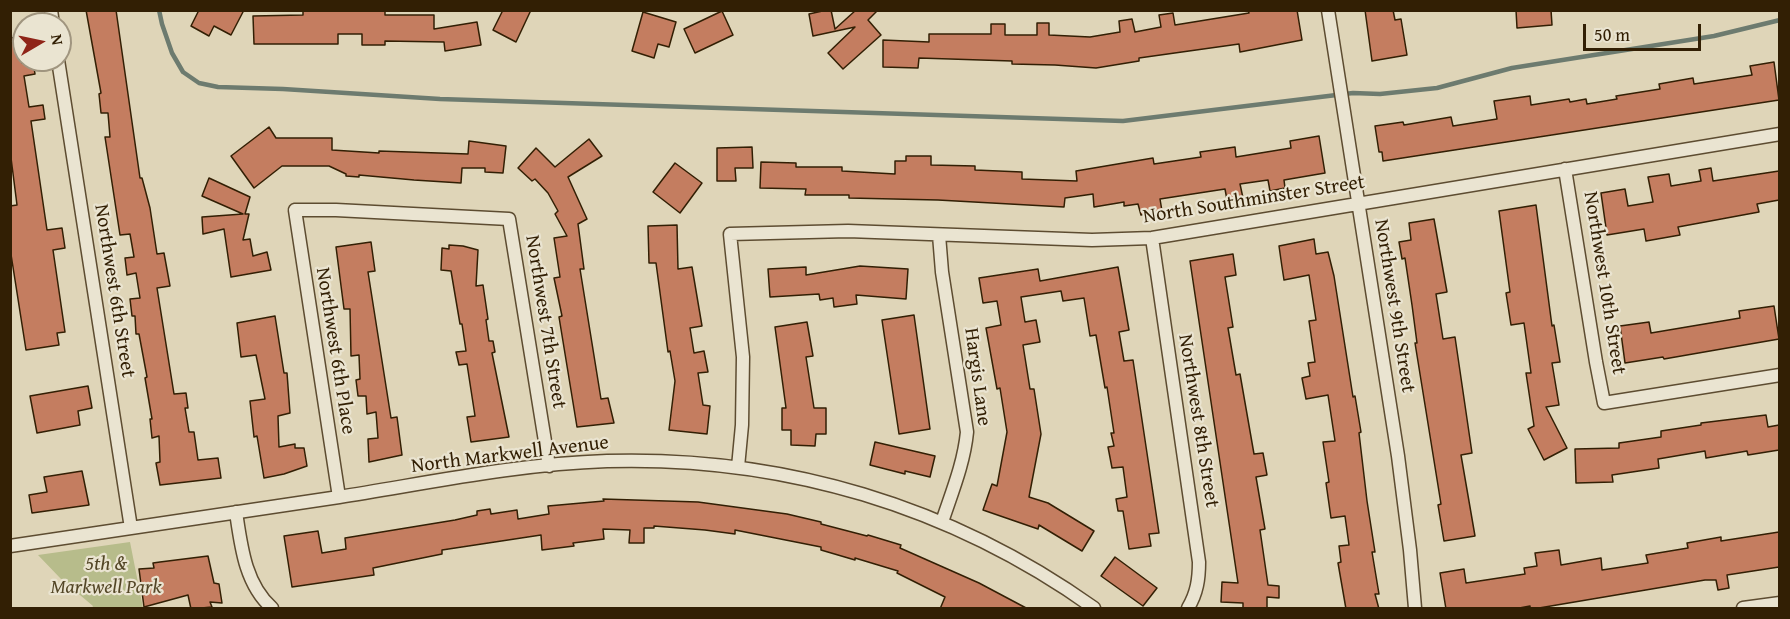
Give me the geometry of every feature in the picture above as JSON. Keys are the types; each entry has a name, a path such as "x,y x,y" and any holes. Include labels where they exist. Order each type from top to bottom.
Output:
{"street":[{"name":"Northwest 9th Street","path":"1328,10 1398,456 1415,609"},
{"name":"Northwest 6th Street","path":"60,72 131,528"},
{"name":"North Southminster Street","path":"738,467 742,425 743,357 730,234 848,231 1092,240 1152,238 1358,202 1779,134"},
{"name":"Northwest 10th Street","path":"1565,169 1604,403 1779,375"},
{"name":"Northwest 6th Place","path":"339,497 295,210 509,219"},
{"name":"Northwest 7th Street","path":"509,219 549,466"},
{"name":"Hargis Lane","path":"939,235 942,272 966,432 960,472 942,522"},
{"name":"Northwest 8th Street","path":"1152,238 1199,562 1196,592 1188,609"},
{"name":"North Markwell Avenue","path":"10,546 549,466 607,461 648,461 738,467 837,485 942,522 984,541 1041,572 1094,609"},
{"path":"236,512 247,570 261,596 272,609"},
{"path":"1743,609 1779,603"}],"green space":[{"name":"5th & Markwell Park","path":"130,542 143,608 92,608 93,606 61,579 38,555"}],"building":[{"path":"86,10 116,10 140,178 142,178 150,208 157,254 164,253 170,286 157,288 174,394 186,393 188,408 185,408 189,432 194,432 198,460 218,458 221,478 160,485 156,463 160,462 159,436 152,438 150,419 152,419 145,378 147,377 130,299 140,298 136,273 127,275 125,258 134,257 130,234 120,235 105,137 110,137 108,113 101,113 99,94 101,93"},
{"path":"199,10 244,10 231,35 214,26 209,36 191,26"},
{"path":"303,10 385,10 385,15 434,15 434,29 477,22 481,45 445,51 444,42 385,41 385,45 362,45 362,34 338,34 338,44 254,44 253,16 303,15"},
{"path":"503,10 531,10 516,42 493,30"},
{"path":"831,10 835,29 856,10 878,10 868,20 881,35 843,69 828,53 855,27 813,36 809,14"},
{"path":"1248,10 1297,10 1302,40 1240,52 1239,44 1139,58 1139,61 1096,68 1012,64 1012,61 919,58 918,68 883,67 883,40 929,42 929,34 991,34 991,24 1005,24 1005,35 1037,35 1037,23 1049,23 1049,35 1090,37 1120,32 1119,21 1132,19 1135,32 1161,27 1159,15 1173,13 1175,25 1249,13"},
{"path":"1365,10 1393,10 1395,20 1401,19 1407,55 1372,61"},
{"path":"1516,10 1551,10 1552,25 1517,28"},
{"path":"722,11 733,35 695,53 684,29"},
{"path":"643,12 676,22 669,47 658,44 654,58 632,51"},
{"path":"10,38 12,38 12,72 35,72 35,74 24,76 29,107 43,105 45,119 31,121 47,230 62,228 65,248 53,250 65,332 57,333 59,345 26,350 10,248 10,206 17,205 10,150"},
{"path":"1774,62 1779,100 1383,161 1382,152 1379,152 1375,126 1403,122 1404,125 1451,117 1453,126 1497,119 1494,101 1530,96 1531,105 1569,99 1570,102 1586,99 1587,104 1617,99 1616,96 1660,89 1659,84 1693,78 1694,84 1752,75 1750,66"},
{"path":"269,127 276,138 332,138 332,150 468,154 469,141 506,146 503,173 485,172 485,168 462,168 461,183 346,176 329,166 282,166 254,188 231,156"},
{"path":"1319,136 1325,173 1284,180 1285,188 1270,191 1268,180 1240,184 1243,198 1227,200 1225,189 1160,199 1162,211 1141,215 1138,204 1124,206 1124,202 1094,207 1093,194 1065,198 1064,207 849,198 849,195 805,195 806,189 760,188 761,162 796,163 796,167 842,167 842,171 895,174 895,161 906,161 906,156 931,156 931,165 975,166 975,170 1022,172 1022,179 1077,181 1076,171 1153,158 1154,164 1201,157 1200,152 1235,147 1236,157 1291,148 1290,141"},
{"path":"589,139 602,156 568,177 587,219 578,224 584,269 580,269 601,399 608,398 614,423 577,427 559,317 562,316 554,278 560,277 554,238 567,236 555,214 558,211 548,193 535,179 532,181 518,168 536,148 555,167"},
{"path":"752,147 753,168 735,168 736,181 717,181 717,148"},
{"path":"675,163 702,183 680,213 653,192"},
{"path":"1711,168 1713,181 1779,171 1779,200 1757,204 1759,212 1678,227 1680,235 1646,241 1644,229 1607,235 1601,193 1625,189 1628,206 1653,202 1648,177 1669,174 1671,186 1701,181 1699,170"},
{"path":"209,178 250,197 245,214 249,214 243,240 250,239 253,256 267,252 271,270 231,277 224,229 203,234 202,217 243,214 202,196"},
{"path":"1536,205 1552,326 1554,325 1560,362 1552,363 1559,405 1546,407 1567,448 1544,460 1528,429 1534,426 1526,373 1531,373 1524,323 1511,325 1506,293 1510,292 1499,211"},
{"path":"1434,219 1447,292 1436,294 1443,339 1455,337 1472,453 1461,455 1475,536 1444,541 1438,505 1441,504 1415,343 1417,343 1405,258 1402,259 1399,242 1411,240 1409,223"},
{"path":"677,225 678,269 692,267 702,326 690,328 694,353 704,351 708,372 698,373 703,405 710,406 707,434 669,430 675,381 670,351 668,352 656,263 649,263 648,226"},
{"path":"1314,239 1316,254 1328,252 1334,276 1353,397 1355,396 1361,432 1359,433 1375,552 1372,552 1379,594 1375,594 1379,609 1346,609 1338,563 1341,562 1339,546 1349,545 1345,516 1331,518 1326,483 1329,482 1323,442 1335,441 1328,395 1306,399 1302,378 1310,376 1308,363 1315,362 1309,321 1316,320 1309,275 1284,280 1279,246"},
{"path":"371,242 375,271 368,272 391,418 397,417 402,455 369,462 368,439 378,438 376,412 367,414 366,396 358,396 356,380 360,379 359,355 351,356 350,309 344,309 336,247"},
{"path":"449,245 478,250 476,286 483,285 489,341 493,341 495,352 492,353 509,437 471,442 467,417 475,416 467,364 459,365 456,352 466,351 462,324 460,324 451,271 441,270 442,248 449,249"},
{"path":"1233,254 1236,275 1225,277 1233,327 1228,328 1236,375 1240,374 1254,454 1263,453 1267,475 1256,477 1265,529 1260,530 1268,585 1279,586 1279,598 1267,597 1267,609 1243,609 1243,603 1221,602 1222,582 1238,583 1190,261"},
{"path":"860,266 908,269 906,299 856,295 857,304 834,307 833,298 820,300 819,294 770,297 768,269 806,267 806,275"},
{"path":"1118,267 1129,330 1119,332 1124,361 1133,360 1159,533 1149,534 1151,546 1129,549 1123,511 1118,511 1116,499 1127,497 1123,467 1112,468 1108,447 1114,446 1111,433 1114,433 1107,387 1105,388 1096,335 1090,336 1084,298 1063,301 1061,291 1021,297 1025,322 1036,320 1040,342 1023,345 1030,389 1034,389 1041,434 1029,497 1048,503 1094,531 1082,551 1039,525 1038,529 983,510 992,484 997,486 1007,432 1000,388 997,389 986,328 1001,325 997,301 983,303 979,278 1038,269 1040,281"},
{"path":"1774,306 1779,339 1664,359 1663,357 1625,363 1620,326 1649,322 1651,333 1740,318 1739,311"},
{"path":"914,315 930,429 899,434 882,320"},
{"path":"275,316 284,373 287,373 290,413 278,416 279,447 295,444 295,448 304,448 307,466 264,478 257,436 254,437 250,401 265,399 256,355 241,357 237,323"},
{"path":"807,322 813,356 806,357 814,408 826,408 826,434 816,434 815,446 791,445 791,430 782,430 782,408 786,408 775,327"},
{"path":"88,386 92,408 78,411 80,425 37,433 30,396"},
{"path":"1766,415 1768,427 1779,425 1779,450 1748,455 1747,451 1706,458 1705,451 1658,459 1659,468 1612,475 1613,482 1576,483 1575,449 1619,448 1619,443 1661,437 1661,431 1701,425 1701,423"},
{"path":"875,442 935,456 930,477 905,471 905,474 870,465"},
{"path":"82,471 89,505 32,513 29,495 47,492 44,477"},
{"path":"603,499 698,502 787,514 821,522 821,524 901,545 900,548 979,583 1028,609 940,609 945,597 897,573 898,571 821,550 821,547 735,530 735,534 654,526 654,528 644,528 644,543 629,543 630,530 603,529 604,539 542,550 541,535 442,550 442,554 373,568 374,575 292,587 284,536 318,531 322,553 346,549 345,538 455,520 477,515 477,511 490,509 491,514 517,510 518,519 549,514 548,506 604,501"},
{"path":"1779,532 1779,567 1727,575 1729,588 1718,590 1716,580 1705,580 1533,609 1530,609 1530,606 1514,609 1446,609 1440,573 1464,569 1466,583 1525,574 1524,568 1537,566 1535,553 1559,550 1561,565 1601,558 1602,570 1648,563 1646,555 1688,548 1687,543 1721,537 1721,541"},
{"path":"208,556 214,583 219,584 222,603 210,602 212,607 191,609 188,595 144,607 139,569 154,568 153,563"},
{"path":"1115,557 1157,588 1143,606 1101,576"}],"waterway":[{"path":"159,10 172,53 183,72 199,83 218,87 440,99 1123,121 1353,93 1380,94 1437,88 1512,68 1714,36 1780,20"}]}
